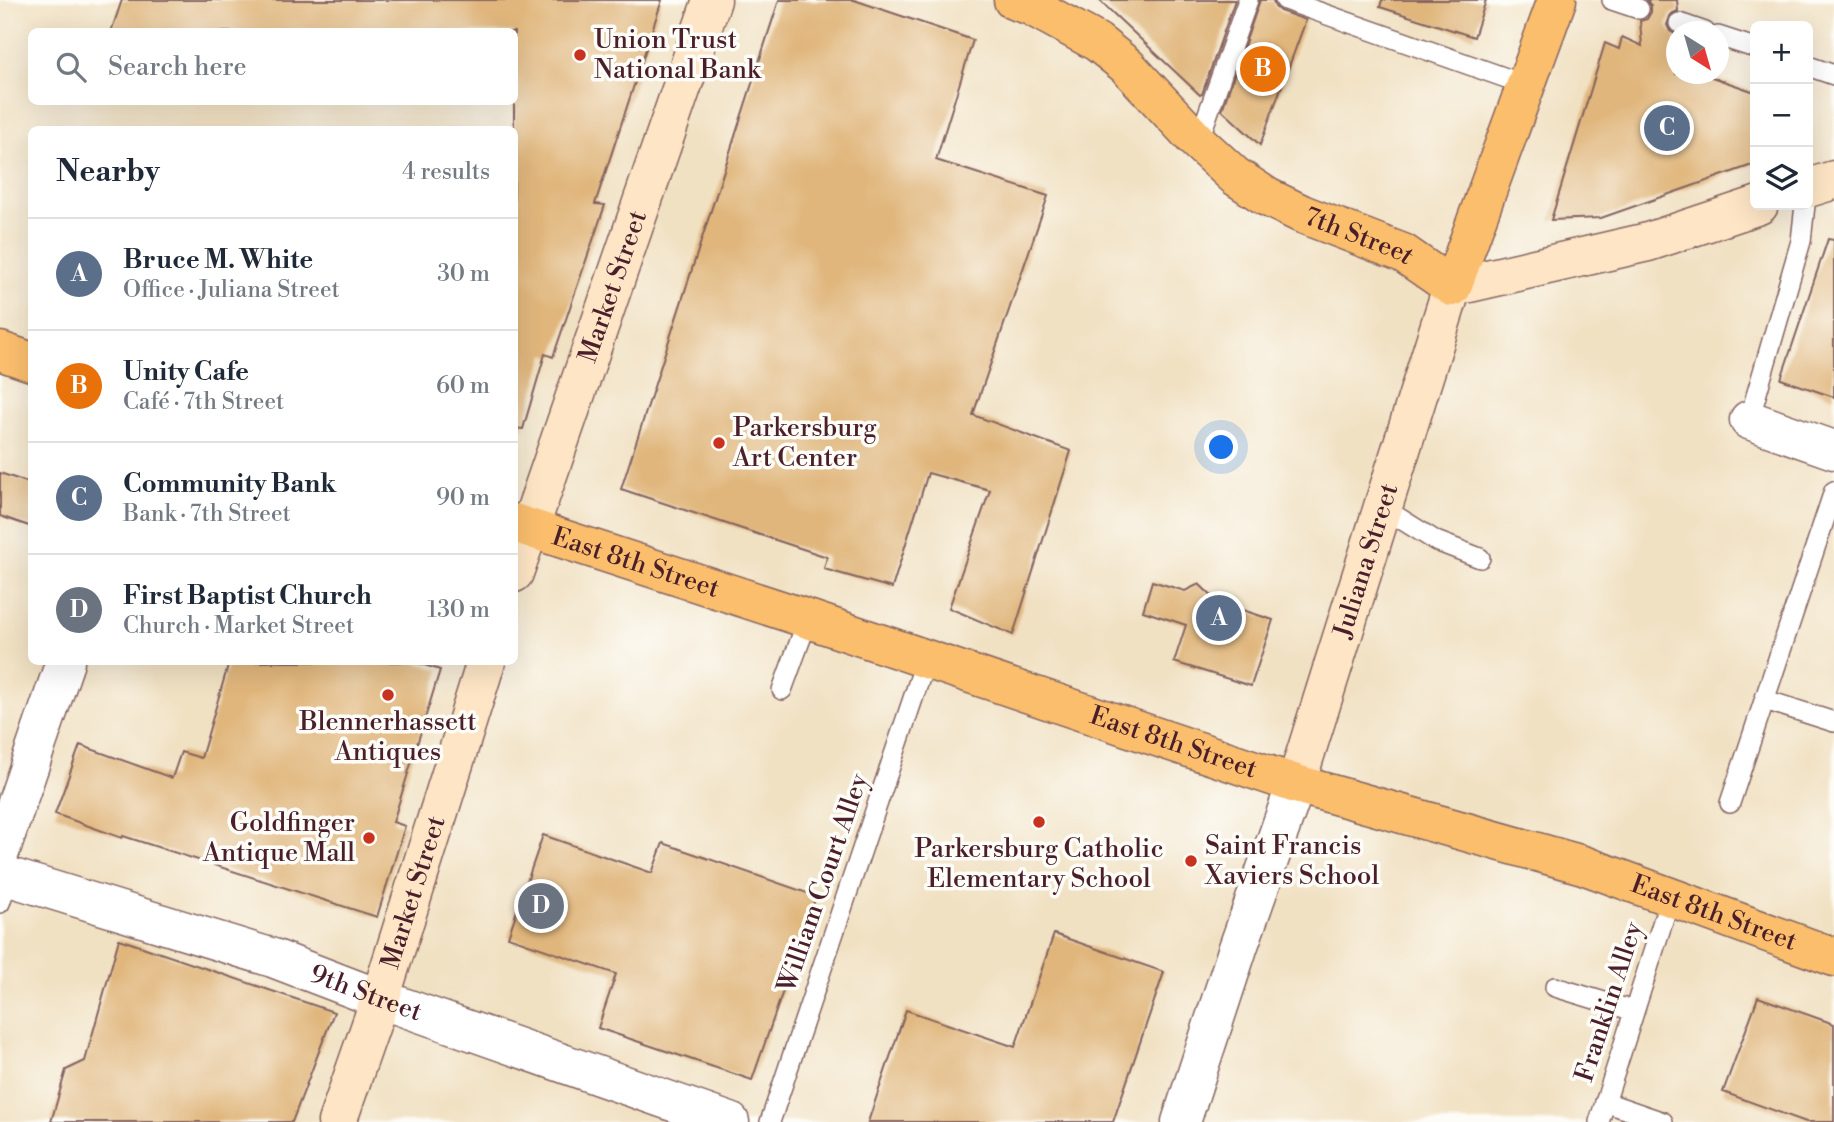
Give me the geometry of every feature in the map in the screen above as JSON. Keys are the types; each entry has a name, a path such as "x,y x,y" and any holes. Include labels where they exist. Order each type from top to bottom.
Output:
{"main road":[{"name":"7th Street","path":"1013,0 1031,6 1097,42 1143,83 1198,142 1235,176 1267,197 1302,214 1403,253 1452,287"},
{"name":"Juliana Street","path":"1452,287 1557,0"},
{"path":"0,351 28,361"},
{"name":"East 8th Street","path":"522,526 808,619 1296,784 1583,865 1834,957"}],"street":[{"name":"Market Street","path":"518,550 522,526 712,0"},
{"path":"1813,186 1834,180"},
{"path":"1452,287 1648,242 1750,208"},
{"name":"Juliana Street","path":"1181,1122 1296,784 1452,287"},
{"path":"1749,420 1834,450"},
{"path":"2,876 64,665"},
{"name":"Market Street","path":"337,1122 380,999 485,665"},
{"name":"9th Street","path":"2,876 272,958 380,999 730,1122"}],"lane":[{"path":"1198,142 1248,0"},
{"path":"1285,0 1526,85"},
{"path":"1612,0 1639,9"},
{"path":"1729,40 1750,46"},
{"path":"1813,68 1834,75"},
{"path":"1749,420 1801,241 1804,210"},
{"path":"1730,803 1834,491"},
{"path":"1382,508 1436,541 1480,558"},
{"path":"782,690 808,619"},
{"name":"William Court Alley","path":"769,1122 926,660"},
{"path":"1765,700 1834,722"},
{"name":"Franklin Alley","path":"1599,1122 1670,899"},
{"path":"1555,987 1634,1011"},
{"path":"1605,1101 1663,1122"}],"building":[{"path":"122,0 662,0 595,204 605,205 553,357 545,354 523,429 518,428 518,126 514,126 514,105 518,105 518,28 112,28"},
{"path":"779,0 854,0 973,40 936,160 1048,196 973,415 1071,451 1013,635 949,608 990,490 928,473 892,588 824,569 827,557 621,489"},
{"path":"1099,0 1235,0 1202,94 1200,95"},
{"path":"1260,0 1273,0 1280,11 1306,20 1260,145 1222,110"},
{"path":"1382,0 1486,0 1474,37 1380,7"},
{"path":"1647,0 1677,0 1678,11 1671,14 1666,21 1666,84 1729,83 1750,90 1750,166 1601,218 1551,220 1605,43 1619,49 1622,37 1642,46 1640,21 1647,19 1651,6"},
{"path":"1828,239 1834,240 1834,397 1781,379"},
{"path":"0,473 28,483 28,526 0,516"},
{"path":"1152,581 1185,591 1199,584 1218,602 1273,620 1251,686 1174,662 1186,625 1143,611"},
{"path":"228,665 424,665 440,670 393,822 405,826 377,917 123,836 122,838 55,814 80,745 172,778 181,752 201,758"},
{"path":"543,835 652,873 663,843 816,896 752,1080 598,1028 616,974 508,937"},
{"path":"1054,934 1164,972 1113,1122 868,1122 906,1010 1015,1047"},
{"path":"119,939 334,1012 292,1122 51,1122 66,1070 85,1061"},
{"path":"1758,997 1834,1024 1834,1122 1806,1122 1723,1092"}],"place":[{"name":"Union Trust National Bank","path":"580,55"},
{"name":"Unity Cafe","path":"1263,69"},
{"name":"Community Bank","path":"1667,128"},
{"name":"Parkersburg Art Center","path":"719,443"},
{"name":"Bruce M. White","path":"1219,618"},
{"name":"Blennerhassett Antiques","path":"388,695"},
{"name":"Parkersburg Catholic Elementary School","path":"1039,822"},
{"name":"Goldfinger Antique Mall","path":"369,838"},
{"name":"Saint Francis Xaviers School","path":"1191,861"},
{"name":"First Baptist Church","path":"541,906"}]}
